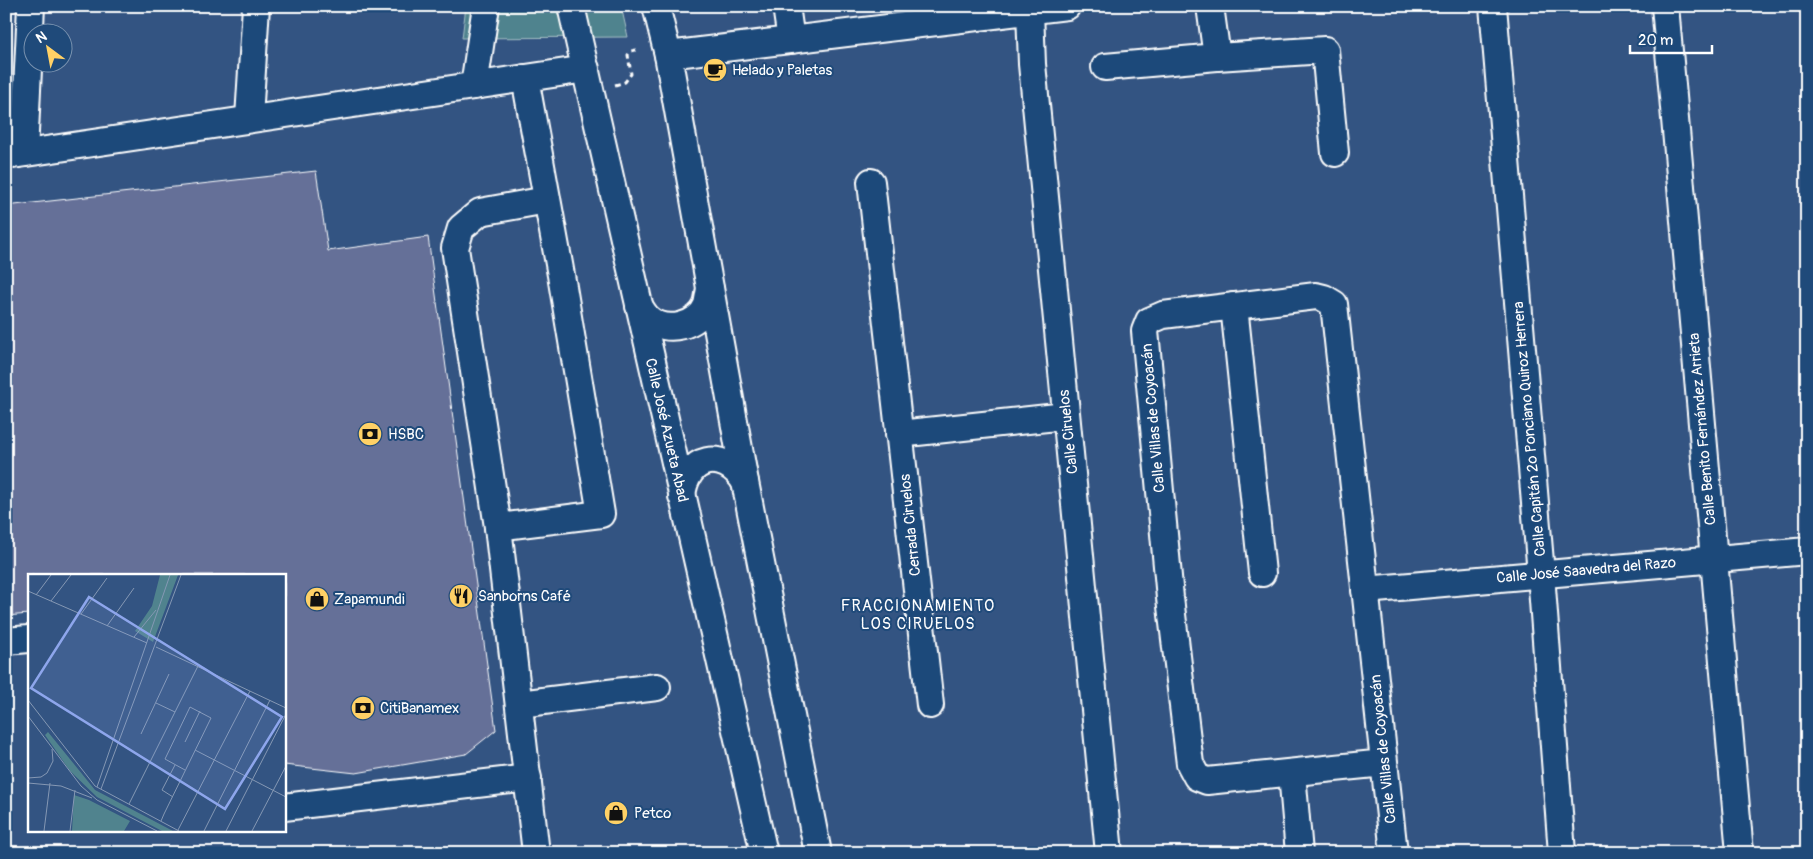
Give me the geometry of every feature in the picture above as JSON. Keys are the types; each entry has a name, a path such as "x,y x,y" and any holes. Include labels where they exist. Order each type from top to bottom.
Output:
{"street":[{"path":"32,6 15,155 249,118 525,78 588,78"},
{"path":"249,118 256,6"},
{"path":"474,86 486,6"},
{"name":"Calle José Azueta Abad","path":"571,6 764,853"},
{"path":"656,6 666,49 745,482 818,853"},
{"path":"786,6 791,40"},
{"path":"666,49 791,40 1068,6"},
{"path":"1210,6 1217,58"},
{"name":"Calle Capitán 2º Ponciano Quiroz Herrera","path":"1493,6 1541,574 1562,853"},
{"name":"Calle Benito Fernández Arrieta","path":"1665,6 1740,853"},
{"name":"Calle Ciruelos","path":"1030,11 1032,64 1109,853"},
{"path":"1105,67 1325,50 1335,153"},
{"path":"498,527 601,514 525,78"},
{"name":"Cerrada Ciruelos","path":"871,182 930,705"},
{"path":"536,853 498,527 455,248 460,228 480,212 547,200"},
{"path":"639,306 649,320 664,327 682,326 696,318 706,305 710,289"},
{"name":"Calle Villas de Coyoacán","path":"1384,763 1207,781 1197,777 1190,764 1170,598 1145,331 1149,321 1163,314 1316,296 1334,304 1394,853"},
{"path":"1234,306 1262,573"},
{"path":"899,434 1066,416"},
{"path":"682,496 683,483 690,471 701,463 714,460 727,463 738,470 745,482"},
{"name":"Calle José Saavedra del Razo","path":"1365,590 1807,551"},
{"path":"6,641 28,640"},
{"path":"520,704 657,687"},
{"path":"1292,773 1299,853"},
{"path":"285,807 528,778"}],"path":[{"path":"588,78 625,82 631,74 628,54 631,51 666,49"}],"green space":[{"path":"466,6 621,6 628,37 462,38"}],"building":[{"path":"316,171 328,251 428,237 496,730 466,754 356,773 285,765 285,574 28,574 28,614 6,616 6,206"}],"place":[{"name":"Helado y Paletas","path":"715,70"},
{"name":"HSBC","path":"370,434"},
{"name":"Sanborns Café","path":"461,596"},
{"name":"Zapamundi","path":"317,599"},
{"name":"CitiBanamex","path":"363,708"},
{"name":"Petco","path":"616,813"}],"district":[{"name":"FRACCIONAMIENTO LOS CIRUELOS","path":"918,614"}]}
